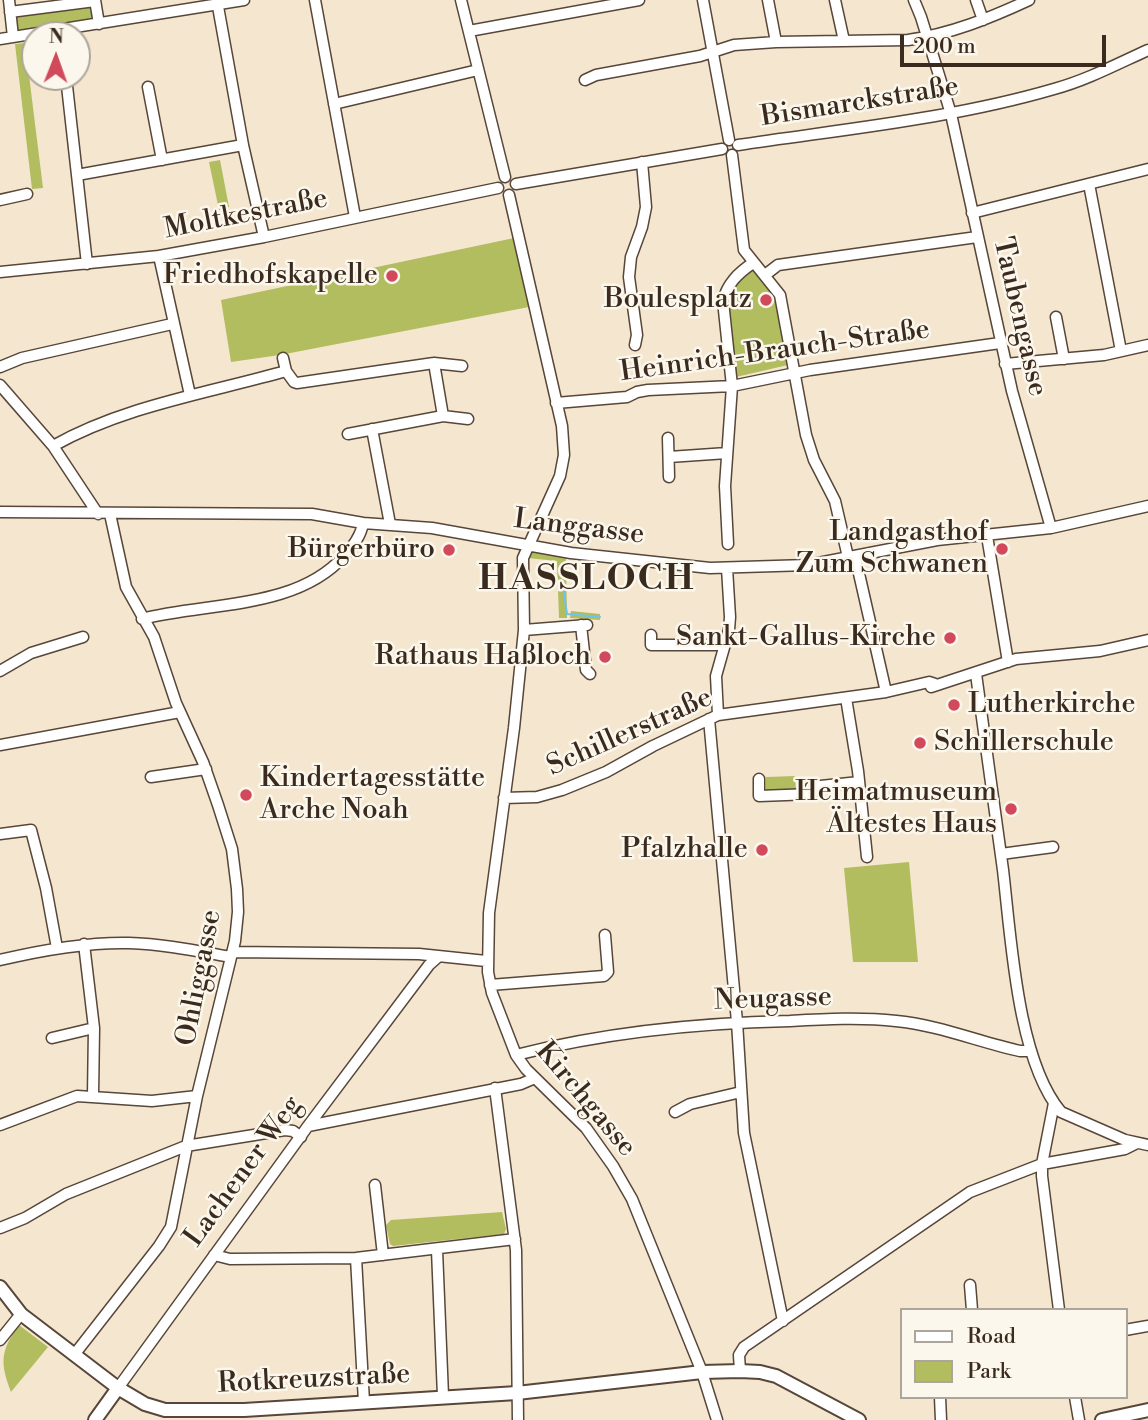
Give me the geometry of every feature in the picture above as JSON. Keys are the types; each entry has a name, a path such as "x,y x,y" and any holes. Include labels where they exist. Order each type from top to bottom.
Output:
{"main road":[{"name":"Rotkreuzstraße","path":"0,1287 21,1314 118,1388 164,1415 443,1396 517,1394 702,1372 740,1371 776,1376 855,1419"},
{"name":"Lachener Weg","path":"94,1420 118,1388"},
{"path":"1102,1420 1148,1410"}],"street":[{"path":"9,0 13,37"},
{"path":"10,12 95,0 99,24"},
{"path":"91,26 217,2 244,0"},
{"path":"314,0 355,217"},
{"path":"461,0 505,177"},
{"path":"469,31 639,0"},
{"path":"703,0 730,145 727,155 732,155 744,250 779,295 806,435 814,460 835,500 886,692"},
{"path":"768,0 776,42"},
{"path":"835,0 844,41"},
{"name":"Taubengasse","path":"914,0 951,114 1005,364 1051,528"},
{"path":"976,0 982,20"},
{"path":"585,80 596,75 699,56 734,45 908,40 927,37 982,20 1029,0"},
{"path":"217,2 243,145 264,237"},
{"path":"0,39 21,36"},
{"name":"Bismarckstraße","path":"516,184 730,145 951,114 1056,89 1090,77 1148,50"},
{"path":"334,104 478,70"},
{"path":"148,87 162,160"},
{"path":"68,91 87,264"},
{"path":"77,175 243,145"},
{"path":"635,345 637,335 629,267 646,207 642,162"},
{"path":"972,213 1148,169"},
{"path":"505,177 511,177 516,184 514,192 509,195 503,194 498,188 499,182 505,177"},
{"path":"1089,184 1121,351"},
{"name":"Moltkestraße","path":"0,272 159,256 498,188"},
{"path":"0,200 27,194"},
{"name":"Kirchgasse","path":"509,195 564,443 562,466 556,485 523,558 523,630 514,728 489,913 486,961 490,985 516,1055 535,1078 586,1128 626,1186 702,1372 717,1420"},
{"path":"765,275 778,265 977,237"},
{"path":"159,256 172,324 190,395"},
{"path":"728,544 725,486 732,386 723,302 732,281 752,263"},
{"path":"1056,317 1064,359"},
{"path":"0,367 22,358 172,324"},
{"name":"Heinrich-Brauch-Straße","path":"556,403 627,397 637,391 732,386 794,372 1000,343"},
{"path":"1005,364 1064,359 1148,345"},
{"path":"283,358 290,379 297,383 434,363 462,366"},
{"path":"434,363 443,416"},
{"path":"53,446 115,417 286,371"},
{"path":"0,386 53,446 104,514"},
{"path":"348,434 443,416 468,418"},
{"path":"372,429 390,524"},
{"path":"668,438 669,477"},
{"path":"669,457 727,453"},
{"name":"Langgasse","path":"0,512 294,513 363,523 432,528 571,553 727,568 808,565 937,540 1051,528 1148,506"},
{"name":"Ohliggasse","path":"75,1355 168,1233 173,1221 197,1096 232,955 238,912 234,862 206,769 180,712 154,637 125,587 104,514"},
{"path":"142,619 258,598 319,578 348,551 360,535 363,523"},
{"path":"987,536 1008,662"},
{"path":"727,568 730,617 716,676 713,717 747,1149 783,1321"},
{"path":"523,630 584,625 586,670 590,674"},
{"path":"651,635 651,645 724,645"},
{"path":"0,671 31,653 83,637"},
{"name":"Schillerstraße","path":"504,798 537,797 562,790 606,772 713,717 899,690 904,686 929,682 935,684 976,674 1008,662 1100,651 1148,640"},
{"path":"976,674 1018,992 1030,1051 1054,1103 1061,1112 1137,1143 1148,1144"},
{"path":"846,698 867,858"},
{"path":"0,745 180,712"},
{"path":"151,777 206,769"},
{"path":"759,779 759,796 812,793 811,787 859,782"},
{"path":"0,834 31,830 46,888 57,948"},
{"path":"1000,854 1053,847"},
{"path":"490,985 604,976 608,972 605,935"},
{"path":"0,960 84,944 128,943 232,955 419,954 486,961"},
{"path":"84,944 93,1028 93,1096"},
{"name":"Lachener Weg","path":"118,1388 308,1126 429,965 438,957"},
{"name":"Neugasse","path":"516,1055 623,1032 737,1022 840,1019 896,1021 931,1027 1020,1051 1030,1051"},
{"path":"52,1038 93,1028"},
{"path":"308,1126 527,1083 535,1078"},
{"path":"495,1088 515,1239 518,1420"},
{"path":"675,1112 690,1104 741,1092"},
{"path":"0,1125 73,1096 152,1101 197,1096"},
{"path":"1054,1103 1042,1164 1044,1203 1059,1308"},
{"path":"0,1228 65,1194 186,1146 285,1130 293,1131 301,1137"},
{"path":"740,1371 741,1350 970,1192 1042,1164 1125,1149 1137,1143"},
{"path":"375,1185 383,1255"},
{"path":"214,1255 230,1259 356,1258 515,1239"},
{"path":"437,1250 443,1396"},
{"path":"356,1258 365,1402"},
{"path":"970,1285 972,1308"},
{"path":"0,1340 21,1314"},
{"path":"1127,1330 1148,1326"},
{"path":"940,1399 941,1420"},
{"path":"1075,1399 1079,1420"}],"green space":[{"path":"91,4 93,20 21,21 21,30 17,31 14,15"},
{"path":"21,43 21,91 31,91 43,188 32,189 15,44"},
{"path":"220,160 229,207 219,210 209,162"},
{"path":"514,238 529,307 231,362 221,300"},
{"path":"753,270 777,298 788,365 736,377 727,304 734,286"},
{"path":"529,549 566,556 567,618 559,618 557,561 527,558"},
{"path":"571,611 600,614 600,620 570,618"},
{"path":"795,776 796,790 766,791 766,777"},
{"path":"909,862 918,962 853,962 844,868"},
{"path":"502,1212 506,1229 504,1234 393,1246 390,1244 386,1225 391,1220"},
{"path":"19,1325 48,1347 11,1392 5,1373 4,1357 8,1342"}],"waterway":[{"path":"563,587 567,614 600,617"}],"place":[{"name":"Friedhofskapelle","path":"392,276"},
{"name":"Boulesplatz","path":"766,300"},
{"name":"Landgasthof Zum Schwanen","path":"1002,549"},
{"name":"Bürgerbüro","path":"449,550"},
{"name":"Sankt-Gallus-Kirche","path":"950,638"},
{"name":"Rathaus Haßloch","path":"605,657"},
{"name":"Lutherkirche","path":"954,705"},
{"name":"Schillerschule","path":"920,743"},
{"name":"Kindertagesstätte Arche Noah","path":"246,795"},
{"name":"Heimatmuseum Ältestes Haus","path":"1011,809"},
{"name":"Pfalzhalle","path":"762,850"}],"district":[{"name":"HASSLOCH","path":"587,581"}]}
